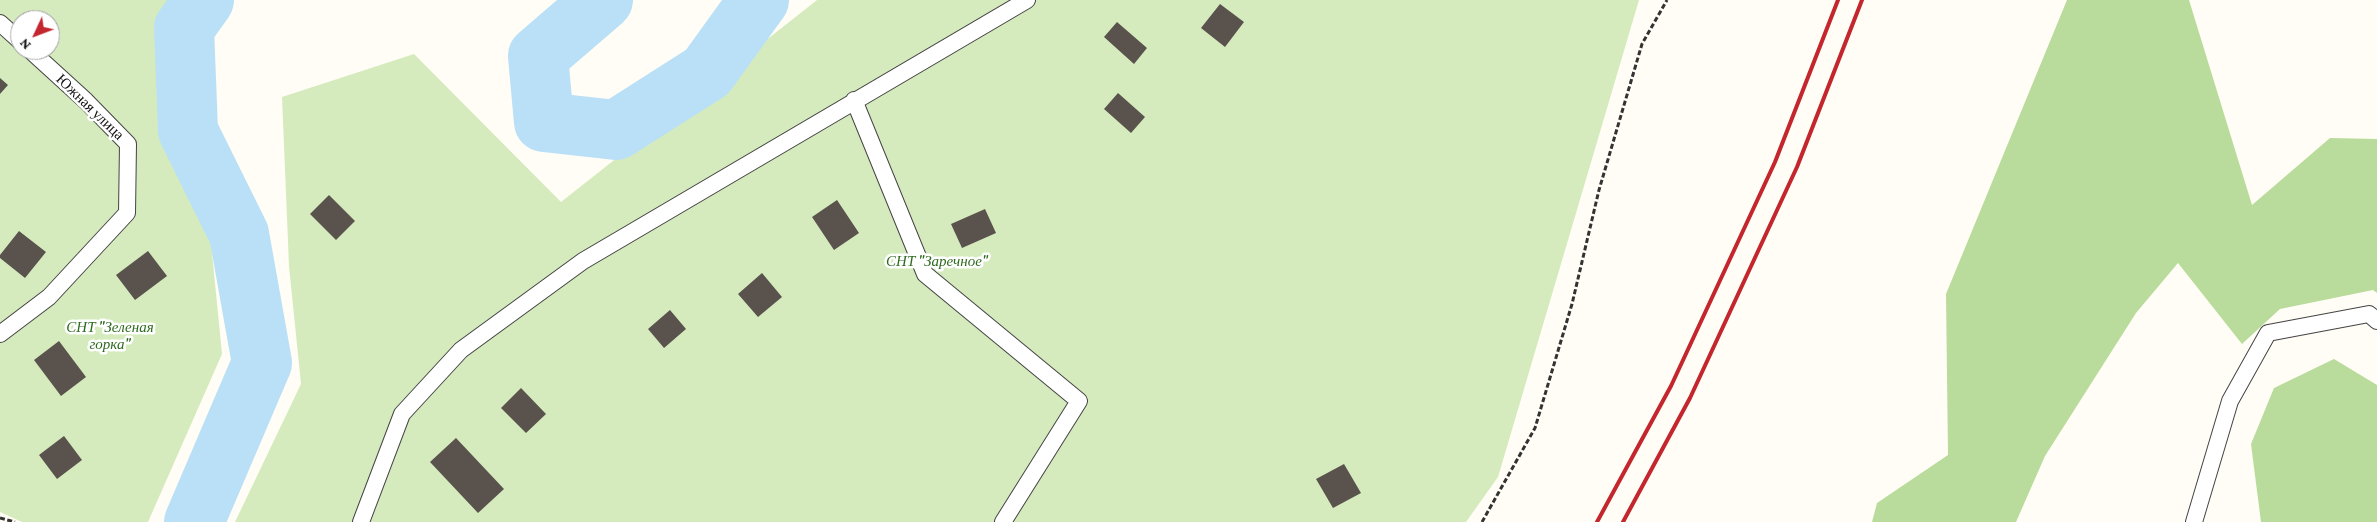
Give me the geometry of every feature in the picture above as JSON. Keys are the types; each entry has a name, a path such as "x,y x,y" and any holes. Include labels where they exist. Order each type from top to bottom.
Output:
{"lane":[{"path":"361,522 402,414 461,350 583,260 1027,0"},
{"path":"0,23 10,32"},
{"name":"Южная улица","path":"0,334 49,297 127,213 128,144 86,101 41,60"},
{"path":"854,100 925,274 1079,401 1003,522"},
{"path":"2194,522 2230,401 2268,334 2369,314 2377,321"}],"path":[{"path":"1482,522 1535,428 1572,304 1599,190 1642,44 1667,0"},
{"path":"0,518 16,522"}],"green space":[{"name":"СНТ \"Зеленая горка\"","path":"0,0 187,0 222,354 148,522 22,522 0,512"},
{"name":"СНТ \"Заречное\"","path":"817,0 1639,0 1498,477 1466,522 235,522 301,384 289,266 282,97 414,54 561,202"},
{"path":"2067,0 2189,0 2252,205 2330,138 2377,139 2377,293 2373,290 2280,309 2242,344 2178,263 2136,313 2045,456 2016,522 1872,522 1877,503 1948,455 1946,294"},
{"path":"2334,359 2377,385 2377,522 2261,522 2251,444 2274,388"}],"building":[{"path":"1220,4 1244,22 1225,47 1201,28"},
{"path":"1117,22 1147,48 1134,64 1104,37"},
{"path":"0,78 8,85 0,94"},
{"path":"1118,93 1145,117 1131,133 1104,109"},
{"path":"329,195 355,221 336,240 310,214"},
{"path":"837,200 859,233 834,250 812,217"},
{"path":"985,209 996,233 962,248 951,224"},
{"path":"19,231 46,252 25,278 0,258 0,255"},
{"path":"148,251 167,276 135,300 116,275"},
{"path":"762,273 782,297 758,317 738,294"},
{"path":"670,310 686,329 664,348 648,329"},
{"path":"59,341 86,377 61,396 34,360"},
{"path":"521,388 546,414 526,433 501,408"},
{"path":"64,436 82,460 57,479 39,455"},
{"path":"456,438 504,489 478,513 430,462"},
{"path":"1344,464 1361,493 1333,508 1316,479"}],"waterway":[{"path":"194,522 262,363 239,234 188,131 184,28 204,0"},
{"path":"603,0 538,56 544,122 616,130 707,72 759,0"}],"railway":[{"path":"1597,522 1671,386 1775,162 1838,0"},
{"path":"1623,522 1690,398 1797,167 1862,0"}]}
